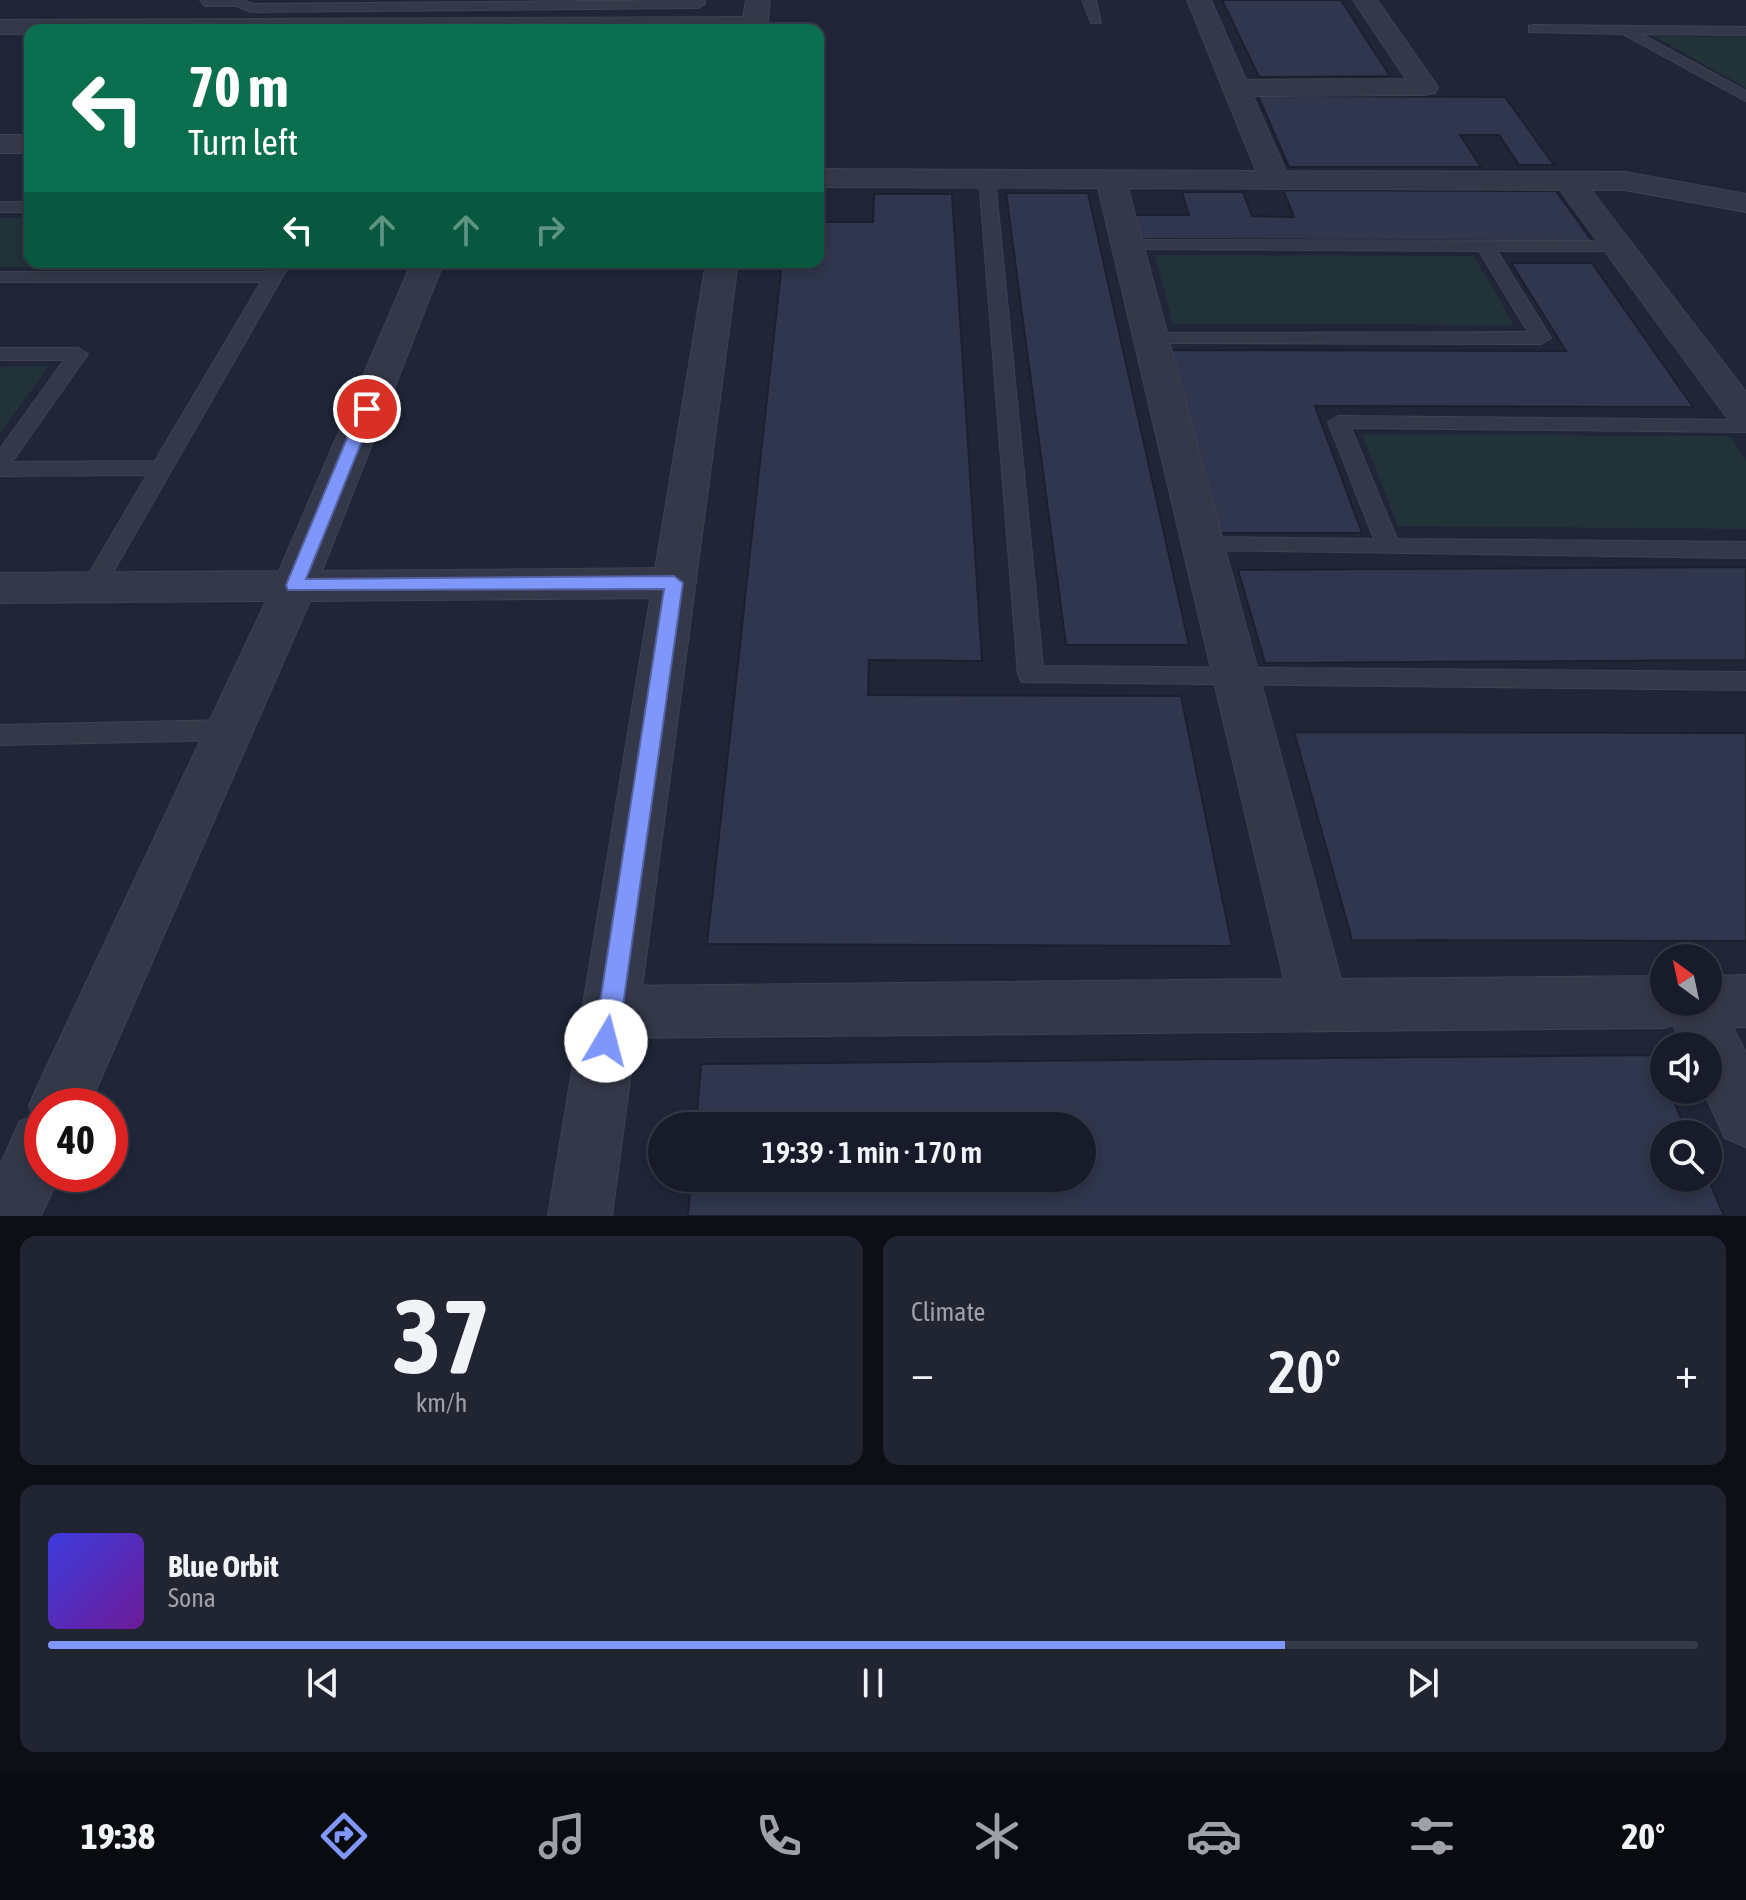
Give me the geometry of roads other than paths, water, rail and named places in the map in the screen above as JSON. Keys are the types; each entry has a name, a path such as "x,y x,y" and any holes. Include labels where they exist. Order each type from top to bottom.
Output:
{"street":[{"path":"1199,0 1275,180"},
{"path":"1237,88 1425,87 1365,0"},
{"path":"617,24 756,18"},
{"path":"0,27 24,27"},
{"path":"0,144 24,144"},
{"path":"824,178 1625,181 1746,203"},
{"path":"1111,179 1319,1005"},
{"path":"1569,181 1746,418"},
{"path":"67,1088 295,585 426,268"},
{"path":"580,1216 721,268"},
{"path":"0,588 674,583"},
{"path":"1722,1002 1746,1001"},
{"path":"610,1012 1650,1002"},
{"path":"1698,1016 1746,1117"},
{"path":"9,1216 24,1183"}],"lane":[{"path":"186,24 206,1 238,2 251,8 267,8 698,4 698,0"},
{"path":"1089,0 1096,20"},
{"path":"1534,29 1746,31"},
{"path":"1625,30 1746,97"},
{"path":"987,178 1031,675 1746,681"},
{"path":"0,207 24,207"},
{"path":"1127,245 1617,246"},
{"path":"1151,337 1541,338 1485,246"},
{"path":"0,277 278,269"},
{"path":"93,587 278,269"},
{"path":"0,354 78,354 0,467"},
{"path":"1389,548 1338,422 1746,426"},
{"path":"0,467 162,468"},
{"path":"1203,545 1746,550"},
{"path":"0,735 230,730"}]}
